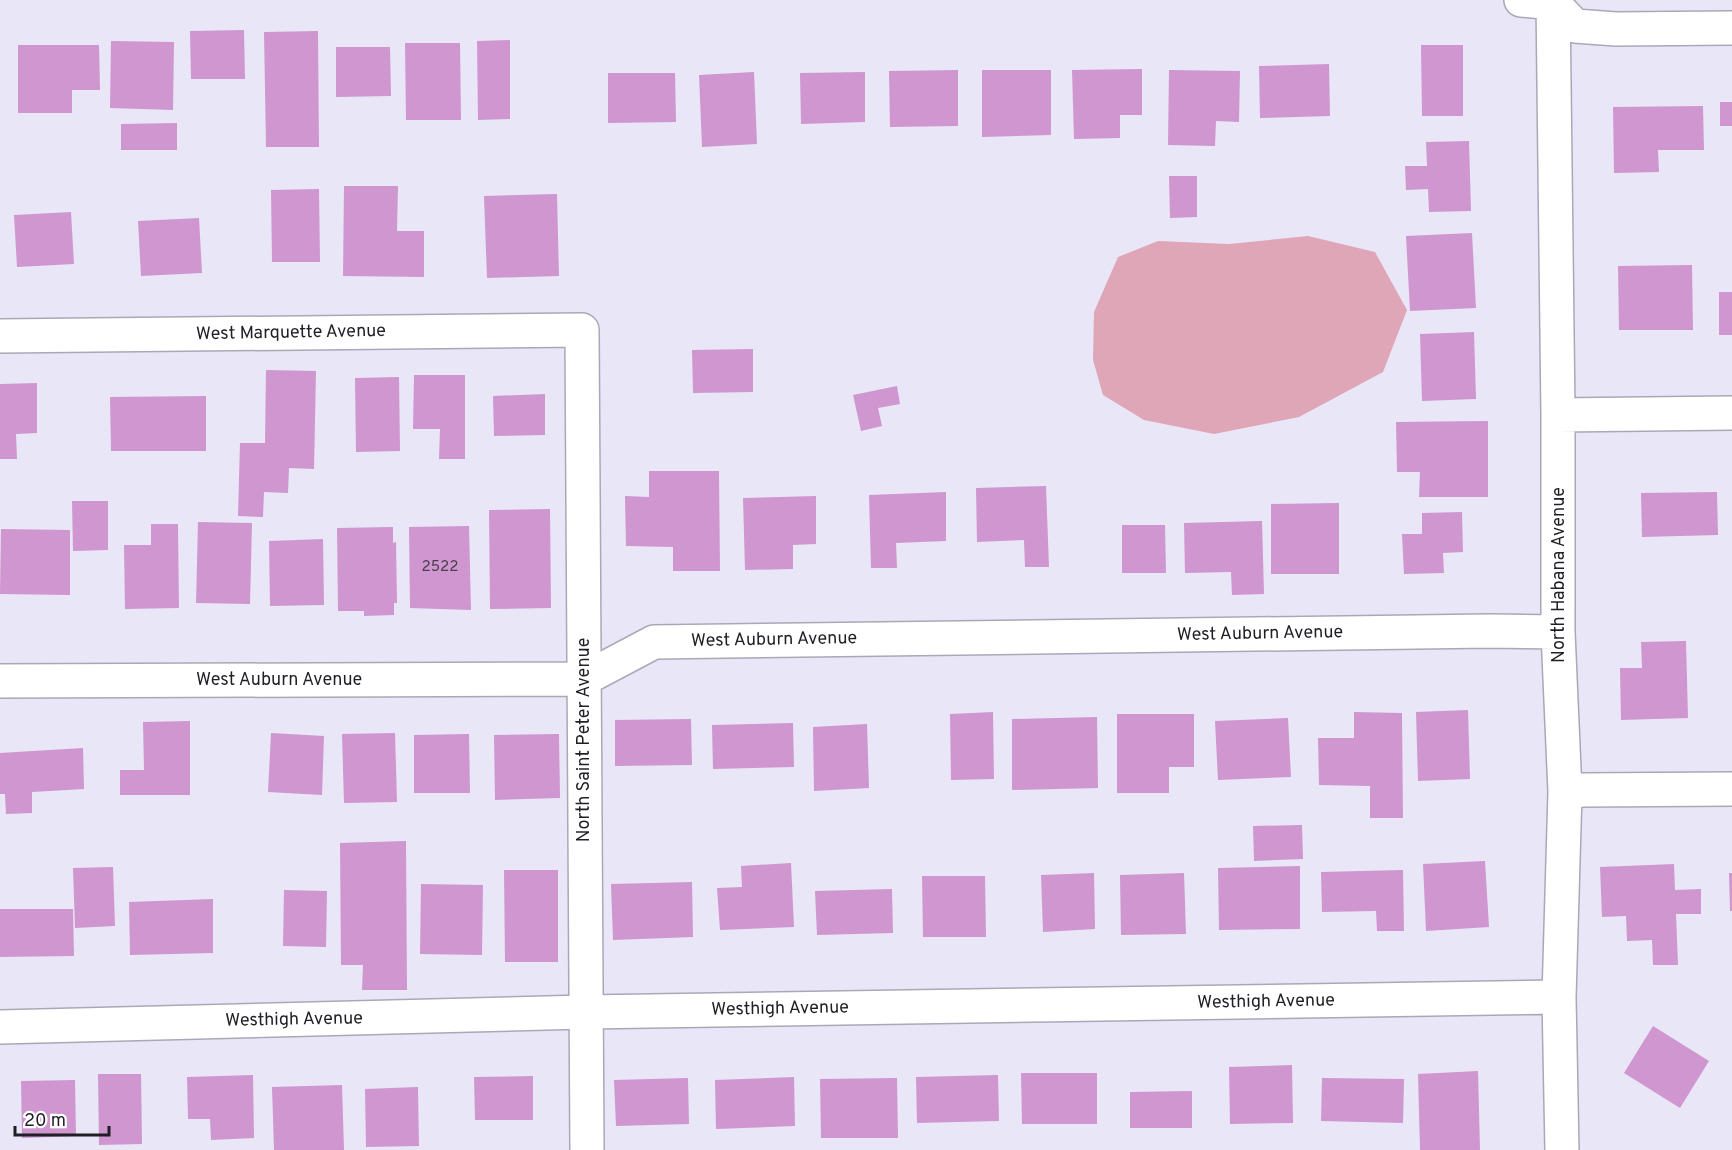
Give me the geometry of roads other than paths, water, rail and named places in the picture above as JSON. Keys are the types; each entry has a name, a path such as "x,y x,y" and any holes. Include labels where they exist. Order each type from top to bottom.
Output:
{"street":[{"path":"1521,0 1553,1 1575,26 1616,29 1732,28"},
{"name":"North Habana Avenue","path":"1553,1 1558,632 1565,792 1559,997 1562,1150"},
{"name":"West Marquette Avenue","path":"0,336 582,330"},
{"name":"North Saint Peter Avenue","path":"582,330 587,1150"},
{"path":"1558,415 1732,413"},
{"name":"West Auburn Avenue","path":"0,681 584,679 654,642 1558,632"},
{"path":"1565,792 1732,789"},
{"name":"Westhigh Avenue","path":"0,1027 585,1012 1559,997"}]}
